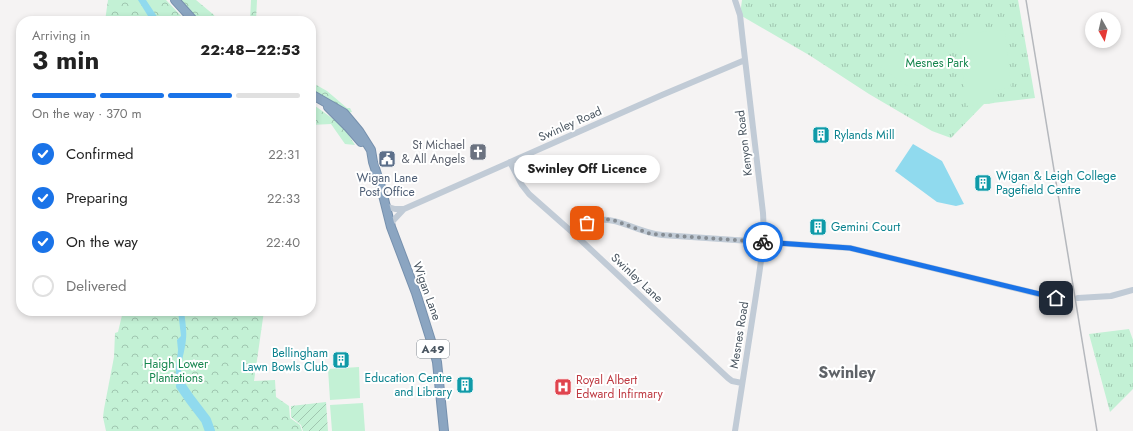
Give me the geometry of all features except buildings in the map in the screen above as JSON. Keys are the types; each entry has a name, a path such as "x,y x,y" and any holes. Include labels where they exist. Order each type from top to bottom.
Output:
{"highway":[{"path":"175,0 189,16"},
{"name":"A49","path":"316,97 321,100"},
{"name":"Wigan Lane","path":"321,100 339,110 352,122 371,150 390,224 416,293 432,344 438,377 444,431"},
{"name":"Wigan Lane","path":"321,100 348,126 373,162"}],"street":[{"name":"Kenyon Road","path":"735,0 740,15 763,213 763,242"},
{"name":"Swinley Road","path":"390,224 404,209 745,60"},
{"name":"Swinley Lane","path":"510,162 526,191 728,378 735,382 742,383"},
{"path":"385,206 394,209 404,209"},
{"path":"572,232 587,223 605,219 620,222 651,234 850,248 1047,296 1070,299"},
{"name":"Mesnes Road","path":"734,431 749,346 763,242"},
{"path":"1078,298 1111,296 1133,290"}],"green space":[{"path":"108,0 166,0 181,16 106,16"},
{"path":"179,0 196,0 214,16 194,16"},
{"path":"251,0 257,0 256,16 250,16"},
{"name":"Mesnes Park","path":"742,0 1018,0 1035,98 984,104 951,138 932,131 869,94 809,55 740,15"},
{"path":"956,0 994,0 994,1 957,4"},
{"path":"1005,30 1011,88 993,90 994,103 966,106 959,34"},
{"path":"894,47 925,69 912,89 880,67"},
{"path":"316,85 327,91 347,108 350,108 352,112 346,113 316,94"},
{"path":"316,107 343,126 355,145 345,144 331,124 316,125"},
{"name":"Haigh Lower Plantations","path":"122,316 263,316 254,381 275,380 276,397 289,406 290,418 300,425 302,431 106,431 103,417 114,357 115,333 118,332"},
{"path":"1129,329 1133,340 1133,389 1110,412 1089,334"},
{"path":"359,367 360,398 330,400 328,369"},
{"path":"326,402 328,431 303,431 301,425 291,417 291,406"},
{"path":"363,403 365,431 332,431 330,405"}],"water":[{"path":"138,0 146,0 157,16 148,16"},
{"path":"913,144 942,161 964,204 956,206 937,202 895,171"},
{"path":"179,316 185,316 186,339 181,372 184,386 189,393 188,398 184,397 176,380 178,350 177,340 181,336"}],"waterway":[{"path":"181,386 206,420 210,431"}],"railway":[{"path":"1026,0 1097,431"}],"way so far":[{"path":"587,223 605,219 620,222 651,234 763,242"}],"place":[{"name":"Rylands Mill","path":"821,135"},
{"name":"St Michael & All Angels","path":"478,152"},
{"name":"Wigan Lane Post Office","path":"387,159"},
{"name":"Wigan & Leigh College Pagefield Centre","path":"983,183"},
{"name":"Swinley Off Licence","path":"587,223"},
{"name":"Gemini Court","path":"818,227"},
{"name":"Bellingham Lawn Bowls Club","path":"341,360"},
{"name":"Education Centre and Library","path":"465,385"},
{"name":"Royal Albert Edward Infirmary","path":"563,387"}],"district":[{"name":"Swinley","path":"847,372"}],"route":[{"path":"763,242 850,248 1056,298"}]}
